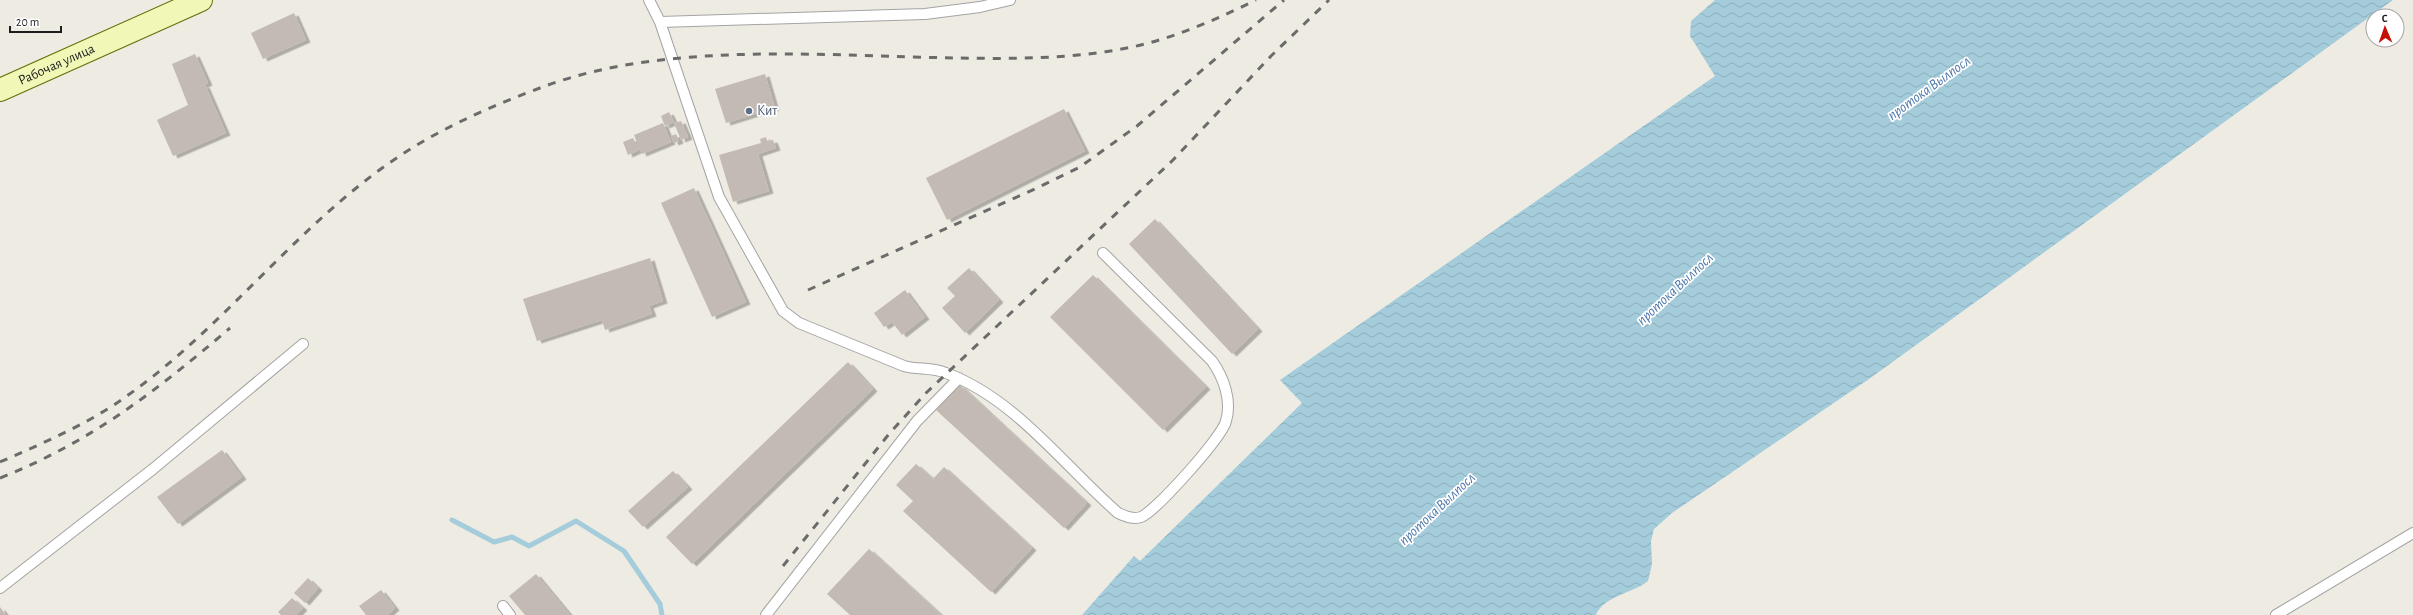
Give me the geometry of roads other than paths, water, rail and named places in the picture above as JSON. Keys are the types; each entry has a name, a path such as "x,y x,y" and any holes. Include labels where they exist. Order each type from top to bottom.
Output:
{"street":[{"name":"Рабочая улица","path":"0,90 201,0"}],"lane":[{"path":"649,0 660,22 719,197 783,311 798,322 904,366 935,369 959,378 989,394 1019,419 1118,513 1129,518 1141,517 1153,509 1222,432 1229,410 1227,396 1219,371 1212,361 1103,253"},
{"path":"660,22 925,14 980,7 1010,0"},
{"path":"0,588 153,469 303,344"},
{"path":"766,615 917,421 959,378"},
{"path":"2276,615 2413,533"},
{"path":"503,606 510,615"}],"water":[{"name":"протока Вылпосл","path":"1715,0 2393,0 2382,8 2365,8 2365,20 1869,379 1672,513 1654,529 1651,541 1652,564 1648,581 1605,603 1596,615 1082,615 1134,556 1140,561 1302,403 1280,380 1715,76 1690,36 1691,21"}],"waterway":[{"path":"452,520 494,542 512,537 529,546 576,521 624,551 660,604 662,615"}],"railway":[{"path":"0,462 95,417 110,408 159,372 224,313 318,222 350,193 385,166 424,141 464,120 506,101 548,85 596,71 646,62 750,54 958,58 1045,57 1089,54 1132,47 1164,39 1211,21 1256,0"},
{"path":"808,290 1035,189 1080,167 1137,126 1284,0"},
{"path":"783,566 889,434 926,393 1173,160 1271,56 1329,0"},
{"path":"0,478 33,464 64,448 121,413 176,373 230,328"}],"place":[{"name":"Кит","path":"749,111"}]}
